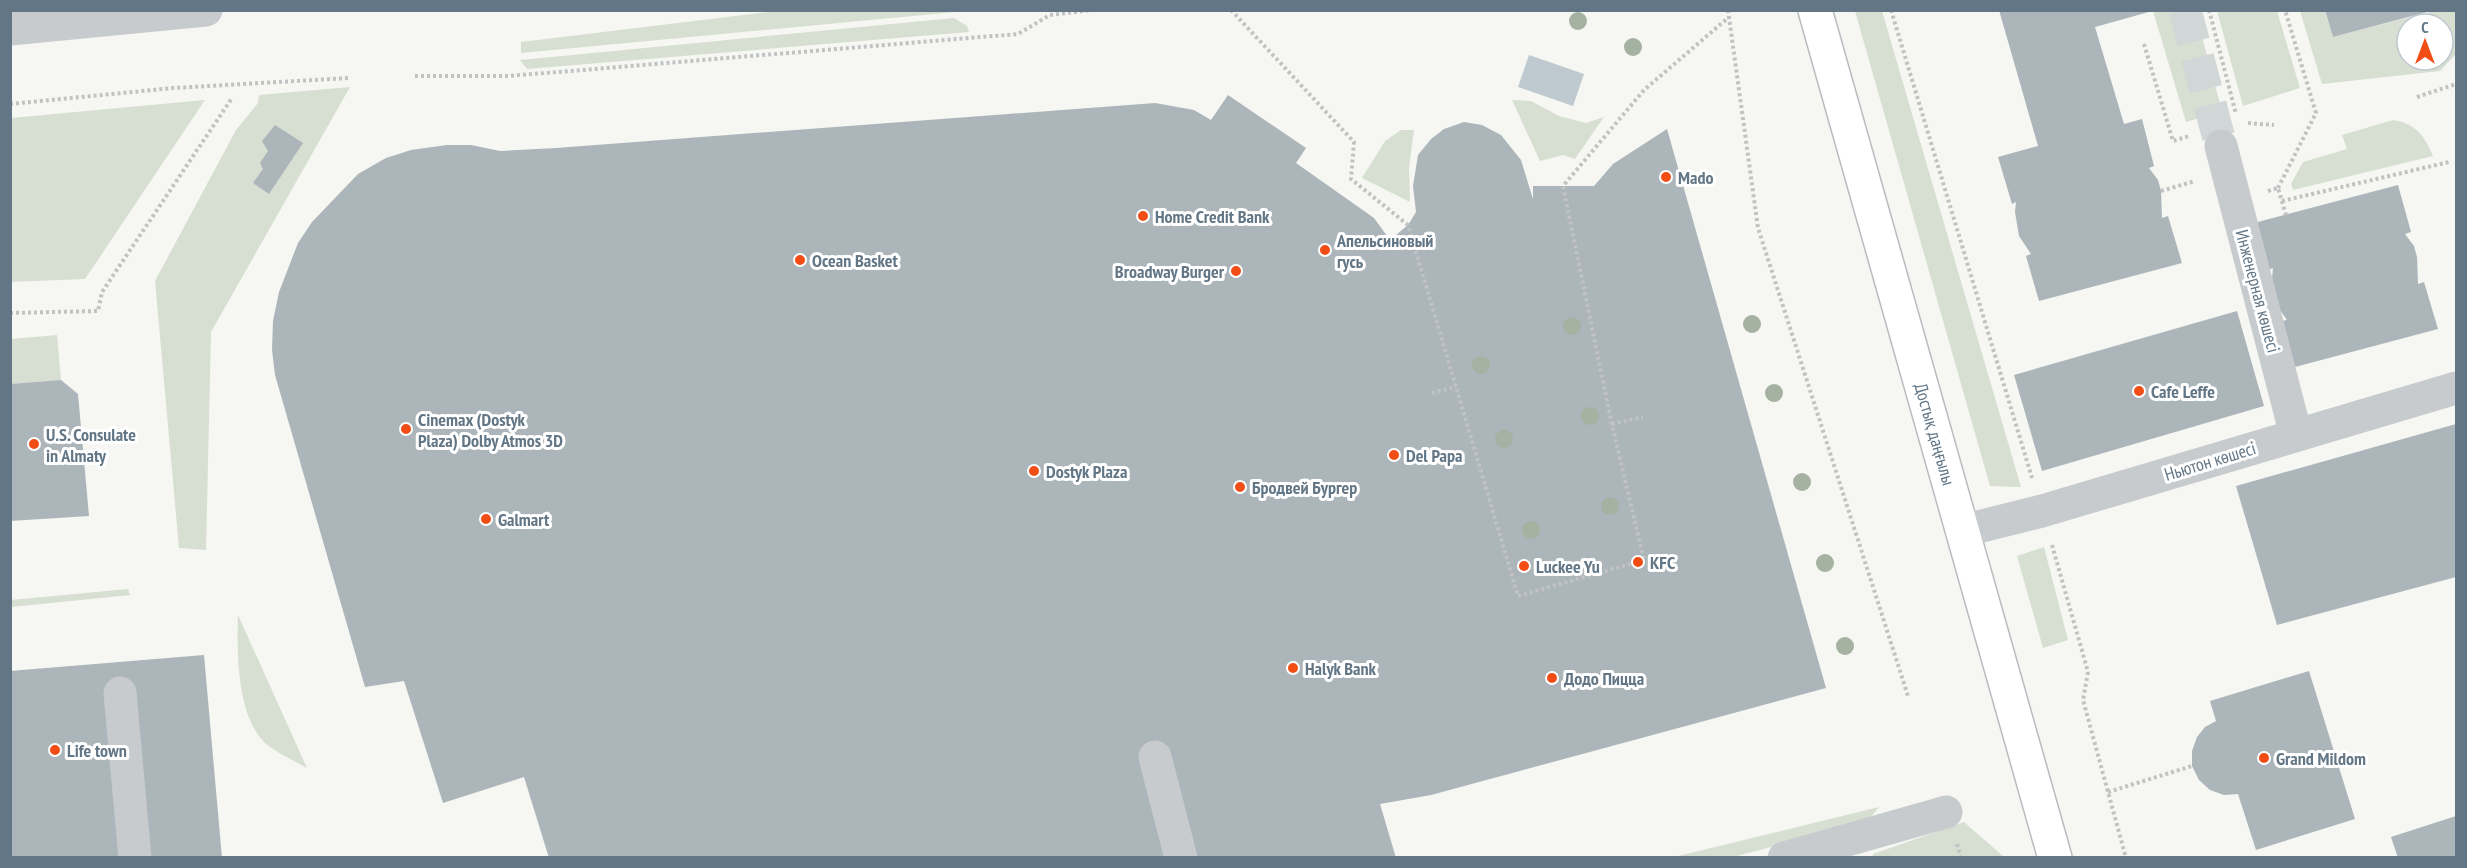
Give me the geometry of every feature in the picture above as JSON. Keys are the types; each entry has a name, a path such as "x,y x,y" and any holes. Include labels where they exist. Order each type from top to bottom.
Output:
{"main road":[{"name":"Достық даңғылы","path":"1815,10 2055,858"}],"street":[{"path":"10,29 206,10"},
{"name":"Инженерная көшесі","path":"2218,134 2296,435"},
{"name":"Ньютон көшесі","path":"1962,531 2042,511 2457,388"},
{"path":"120,693 135,858"},
{"path":"1155,757 1181,858"},
{"path":"1784,858 1879,845 1946,812"}],"path":[{"path":"415,76 508,76 1018,34 1050,15 1092,10"},
{"path":"1231,10 1354,142 1351,179 1408,225 1518,596 1644,560 1611,424 1563,186 1644,90 1729,17"},
{"path":"1728,10 1758,228 1908,696"},
{"path":"1891,10 2042,511 2088,672 2083,700 2126,858"},
{"path":"2278,188 2316,113 2284,10"},
{"path":"2144,44 2172,141 2274,125"},
{"path":"10,104 172,88 350,78"},
{"path":"2417,97 2457,84"},
{"path":"10,313 98,311 102,292 231,98"},
{"path":"2282,201 2449,162"},
{"path":"1432,393 1456,387"},
{"path":"1611,424 1643,417"},
{"path":"2108,792 2192,766"}],"shaded area":[{"path":"777,11 966,11 521,53 521,42"},
{"path":"1855,11 1882,11 2021,487 1990,486"},
{"path":"2153,11 2195,11 2222,111 2186,122"},
{"path":"2217,11 2277,11 2300,88 2243,106"},
{"path":"2300,11 2325,11 2333,37 2395,21 2395,72 2431,72 2322,84"},
{"path":"2456,11 2456,54 2455,12 2430,12"},
{"path":"954,18 967,26 969,32 527,69 520,60"},
{"path":"1529,55 1584,74 1573,106 1518,87"},
{"path":"350,87 211,332 206,550 179,548 155,281 236,130 258,103 259,95"},
{"path":"205,100 85,279 11,282 11,118"},
{"path":"1512,100 1531,101 1559,116 1586,123 1604,117 1575,159 1563,155 1540,161"},
{"path":"2393,120 2413,127 2426,142 2433,156 2293,190 2291,184 2303,162 2347,149 2342,135"},
{"path":"1401,130 1414,130 1409,168 1410,202 1362,178 1385,141"},
{"path":"57,335 61,380 11,384 11,339"},
{"path":"2044,547 2068,640 2043,648 2017,556"},
{"path":"128,589 130,595 11,607 11,600"},
{"path":"238,615 307,768 270,747 259,736 251,721 241,686"},
{"path":"1879,807 1867,822 1733,857 1670,858"},
{"path":"1964,822 2004,857 1873,858 1873,854"}],"building":[{"path":"1999,10 2156,10 2095,27 2124,124 2142,119 2154,166 2149,168 2158,180 2161,191 2162,218 2168,216 2182,263 2039,301 2026,256 2031,254 2019,236 2015,212 2016,202 2012,204 1998,157 2038,146"},
{"path":"2325,10 2431,10 2395,12 2395,21 2333,37"},
{"name":"Dostyk Plaza","path":"1228,95 1306,148 1296,163 1374,218 1390,240 1408,225 1416,212 1413,186 1418,155 1431,139 1444,129 1464,122 1482,125 1501,135 1521,160 1533,199 1533,186 1594,186 1613,164 1667,129 1826,688 1431,795 1380,804 1396,858 549,858 524,777 443,803 404,681 365,687 275,375 272,350 273,321 279,292 298,243 312,222 358,174 386,158 411,150 447,145 471,145 500,151 556,148 1155,103 1194,110 1211,120"},
{"path":"275,125 303,143 269,194 253,183 263,169 260,163 268,151 262,141"},
{"path":"2398,185 2411,232 2405,234 2414,246 2417,257 2418,284 2424,282 2438,329 2295,367 2282,321 2287,320 2280,310 2272,278 2273,268 2268,270 2254,223"},
{"name":"Cafe Leffe","path":"2237,311 2264,406 2042,471 2014,375"},
{"path":"61,380 78,394 89,516 10,521 10,384"},
{"path":"2456,424 2456,577 2277,625 2236,486"},
{"path":"204,655 222,858 10,858 10,671"},
{"name":"Grand Mildom","path":"2309,671 2355,819 2256,850 2238,794 2224,795 2210,790 2199,780 2192,766 2192,751 2197,737 2205,727 2216,721 2210,701"},
{"path":"2456,816 2456,858 2398,858 2391,837"}],"tunnel":[{"path":"2185,10 2221,146"}],"place":[{"name":"Mado","path":"1666,177"},
{"name":"Home Credit Bank","path":"1143,216"},
{"name":"Апельсиновый гусь","path":"1325,250"},
{"name":"Ocean Basket","path":"800,260"},
{"name":"Broadway Burger","path":"1236,271"},
{"name":"Cafe Leffe","path":"2139,391"},
{"name":"Cinemax (Dostyk Plaza) Dolby Atmos 3D","path":"406,429"},
{"name":"U.S. Consulate in Almaty","path":"34,444"},
{"name":"Del Papa","path":"1394,455"},
{"name":"Dostyk Plaza","path":"1034,471"},
{"name":"Бродвей Бургер","path":"1240,487"},
{"name":"Galmart","path":"486,519"},
{"name":"KFC","path":"1638,562"},
{"name":"Luckee Yu","path":"1524,566"},
{"name":"Halyk Bank","path":"1293,668"},
{"name":"Додо Пицца","path":"1552,678"},
{"name":"Life town","path":"55,750"},
{"name":"Grand Mildom","path":"2264,758"}]}
